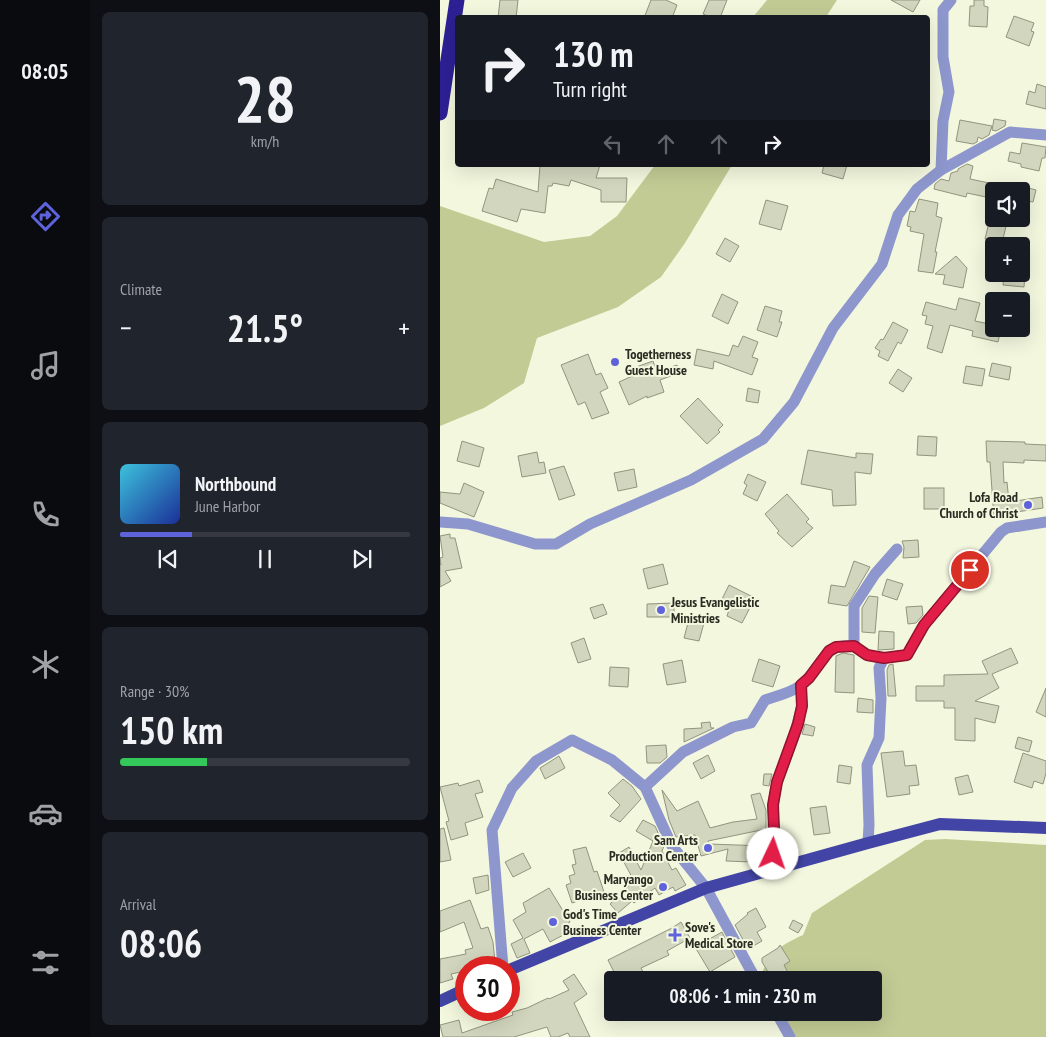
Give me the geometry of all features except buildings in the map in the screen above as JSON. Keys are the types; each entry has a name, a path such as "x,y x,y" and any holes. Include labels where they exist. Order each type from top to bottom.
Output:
{"highway":[{"path":"440,113 457,0"}],"main road":[{"path":"520,965 706,888 940,824 1046,828"},
{"path":"440,1001 455,994"}],"street":[{"path":"941,170 943,122 949,92 943,58 943,10 951,0"},
{"path":"440,522 468,524 535,544 556,544 590,524 691,480 763,439 794,402 834,328 882,264 898,215 917,189 941,170 1010,132 1046,134"},
{"path":"645,788 683,752 733,727 751,723 765,700 792,691 801,685 809,678 829,651 836,647 854,646 867,655 884,658 907,655 924,625 1001,532 1007,528 1046,522"},
{"path":"854,646 854,606 875,574 897,548"},
{"path":"868,843 867,764 879,738 881,698 879,668 884,658"},
{"path":"774,869 772,839 774,830 773,805 777,782 794,736 802,706 801,685"},
{"path":"502,956 492,830 512,788 536,761 572,740 612,760 645,788 672,846 706,888 751,971"},
{"path":"781,1021 790,1037"}],"green space":[{"path":"767,0 837,0 827,15 755,15"},
{"path":"654,167 731,167 685,243 661,277 618,307 537,338 524,383 484,408 440,426 440,206 544,242 590,236 617,216"},
{"path":"945,839 1046,845 1046,1037 792,1037 782,1021 882,1021 882,971 764,971 775,952 803,935 812,913 925,840"}],"place":[{"name":"Togetherness Guest House","path":"615,362"},
{"name":"Lofa Road Church of Christ","path":"1028,505"},
{"name":"Jesus Evangelistic Ministries","path":"661,610"},
{"name":"Sam Arts Production Center","path":"708,848"},
{"name":"Maryango Business Center","path":"663,887"},
{"name":"God's Time Business Center","path":"553,922"},
{"name":"Sove's Medical Store","path":"675,935"}],"route":[{"path":"773,854 773,805 777,782 798,724 802,706 801,685 809,678 829,651 836,647 854,646 867,655 884,658 907,655 924,625 970,570"}]}
